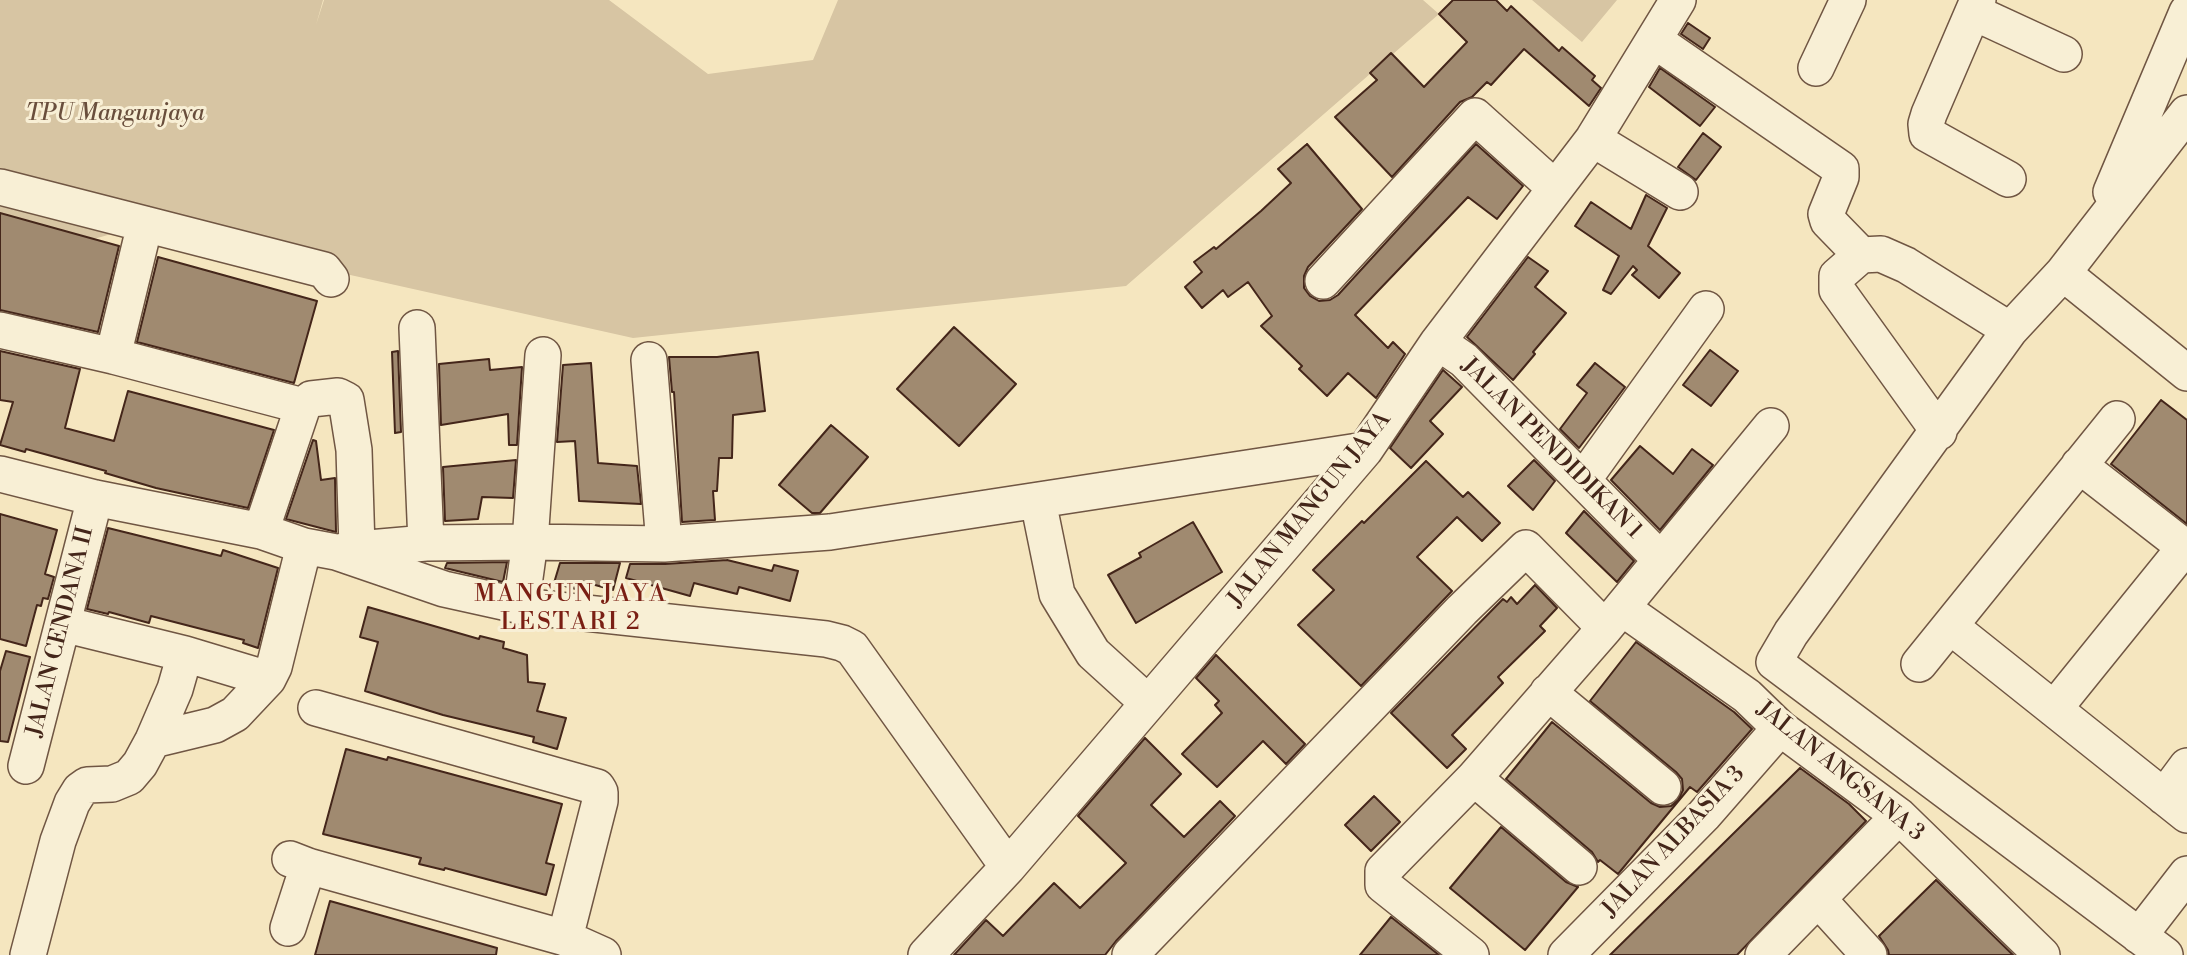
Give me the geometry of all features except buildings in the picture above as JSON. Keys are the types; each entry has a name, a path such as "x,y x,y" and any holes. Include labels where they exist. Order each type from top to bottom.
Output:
{"street":[{"name":"JALAN MANGUN JAYA","path":"926,955 1008,867 1365,450 1438,342 1593,139 1678,0"},
{"path":"1816,68 1848,0"},
{"path":"2008,179 1927,134 1929,114 1976,6 2064,54"},
{"path":"2093,234 2187,12"},
{"path":"1654,40 1841,169 1841,177 1826,214 1828,221 1861,255"},
{"path":"2184,883 2152,946 1774,662 1791,633 1939,432 2010,330 2063,273 2187,113"},
{"path":"1323,281 1475,116 1555,188"},
{"path":"1593,139 1680,192"},
{"path":"0,187 324,270 331,279"},
{"path":"113,356 145,224"},
{"path":"1939,432 1837,290 1837,276 1861,255 1881,254 1906,265 2010,330"},
{"path":"2063,273 2187,373"},
{"path":"1583,480 1706,309"},
{"path":"417,328 426,543"},
{"path":"1,332 113,356 303,407"},
{"name":"JALAN PENDIDIKAN 1","path":"1438,342 1464,360 1661,560"},
{"path":"521,606 530,542 543,355"},
{"path":"649,360 664,544"},
{"path":"153,740 215,725 235,714 268,678 333,549 354,450 346,400 338,396 311,399 303,407 261,531"},
{"path":"1919,664 2116,419"},
{"path":"1471,955 1383,885 1383,871 1474,778 1613,618 1770,426"},
{"path":"333,549 426,543 664,544 830,532 1365,450"},
{"path":"2054,709 2186,548 2080,465"},
{"path":"0,474 95,498 261,531 333,549 444,589 521,606 826,639 852,648 1008,867"},
{"name":"JALAN CENDANA II","path":"26,766 95,498"},
{"path":"1038,501 1057,594 1093,653 1148,703"},
{"name":"JALAN ANGSANA 3","path":"1130,955 1462,610 1526,548 1613,618 1747,696 1780,728 1899,817 2042,955"},
{"path":"63,624 268,678"},
{"path":"1950,626 2175,806 2187,766"},
{"path":"28,955 58,841 72,803 80,790 88,785 112,784 129,777 140,764 175,689 185,654"},
{"path":"1548,692 1663,787"},
{"path":"316,708 597,787 600,801 565,938"},
{"name":"JALAN ALBASIA 3","path":"1566,955 1704,815 1780,728"},
{"path":"1474,778 1579,867"},
{"path":"1763,955 1899,817"},
{"path":"282,944 299,863 565,938 603,955"},
{"path":"1819,900 1869,955"}],"green space":[{"name":"TPU Mangunjaya","path":"0,0 323,0 316,25 324,0 609,0 708,74 813,60 838,0 1423,0 1439,14 1126,286 633,338 310,266 146,224 0,266"},
{"path":"1532,0 1617,0 1582,42"}],"district":[{"name":"MANGUN JAYA LESTARI 2","path":"571,609"}]}
